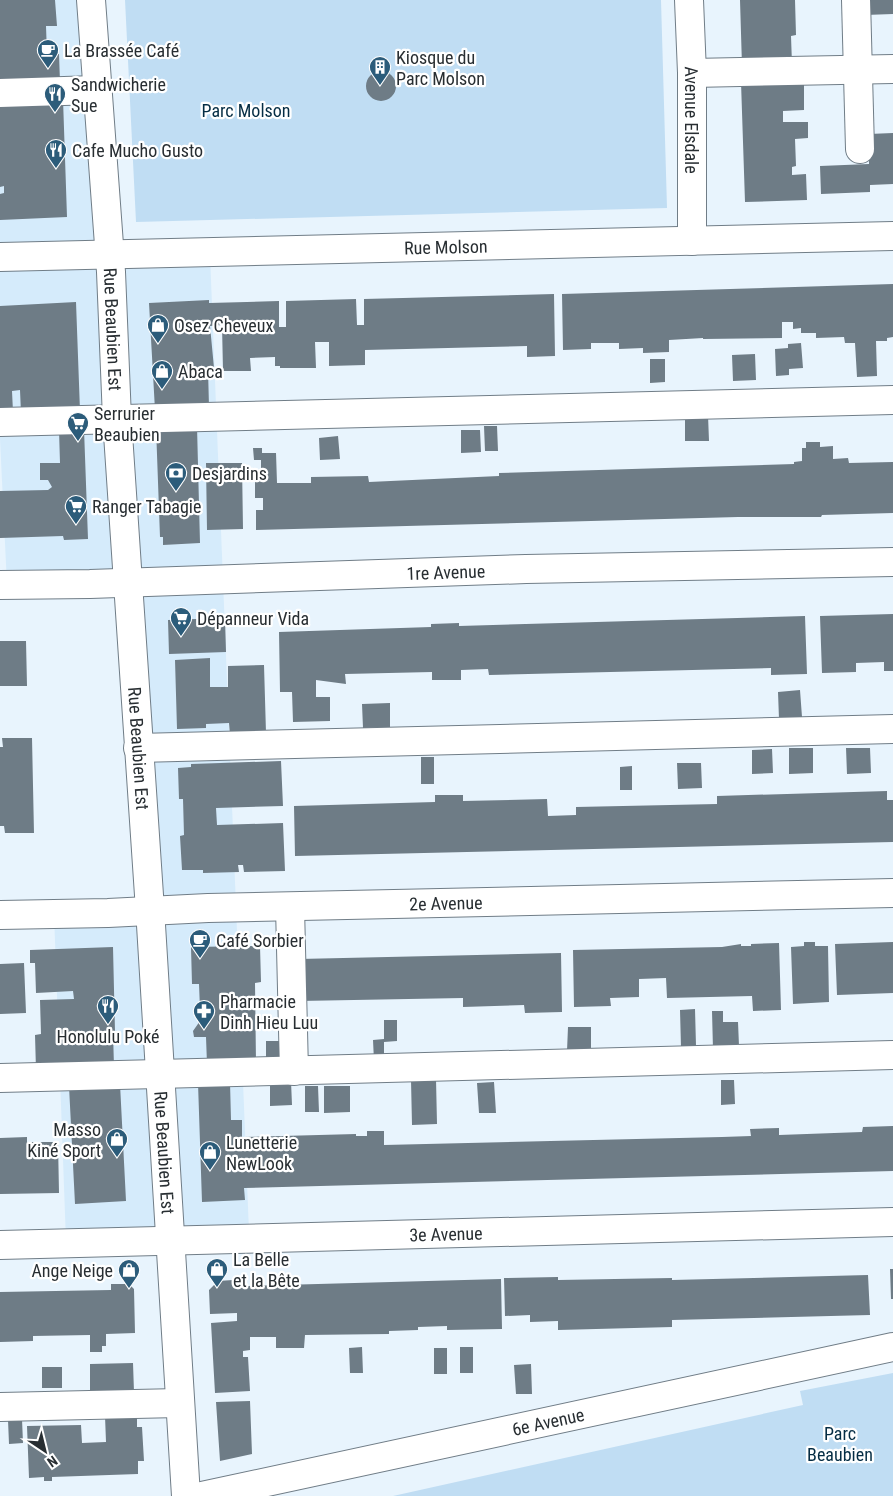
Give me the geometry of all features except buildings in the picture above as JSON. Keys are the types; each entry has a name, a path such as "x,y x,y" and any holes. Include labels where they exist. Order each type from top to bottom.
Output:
{"street":[{"name":"Rue Beaubien Est","path":"91,0 109,254 117,419 186,1496"},
{"name":"Avenue Elsdale","path":"689,0 692,74 692,241"},
{"path":"856,0 860,149"},
{"path":"692,74 893,69"},
{"path":"0,93 96,90"},
{"name":"Rue Molson","path":"0,257 893,236"},
{"path":"0,422 893,400"},
{"name":"1re Avenue","path":"0,585 526,569 893,562"},
{"path":"138,748 893,729"},
{"name":"2e Avenue","path":"0,915 290,906 893,893"},
{"path":"290,906 294,1071"},
{"path":"0,1078 893,1056"},
{"name":"3e Avenue","path":"0,1245 893,1222"},
{"name":"6e Avenue","path":"202,1496 893,1347"},
{"path":"0,1407 179,1402"}],"shaded area":[{"path":"0,0 91,0 109,254 210,255 249,1232 66,1241 54,914 149,911 128,583 7,585 0,439"}],"green space":[{"name":"Parc Molson","path":"125,0 661,0 667,208 136,222"},
{"name":"Parc Beaubien","path":"893,1373 893,1496 393,1496 803,1405 800,1391"}],"place":[{"name":"La Brassée Café","path":"48,69"},
{"name":"Kiosque du Parc Molson","path":"380,86"},
{"name":"Sandwicherie Sue","path":"55,113"},
{"name":"Cafe Mucho Gusto","path":"56,169"},
{"name":"Osez Cheveux","path":"158,344"},
{"name":"Abaca","path":"162,390"},
{"name":"Serrurier Beaubien","path":"78,442"},
{"name":"Desjardins","path":"176,492"},
{"name":"Ranger Tabagie","path":"76,525"},
{"name":"Dépanneur Vida","path":"181,637"},
{"name":"Café Sorbier","path":"200,959"},
{"name":"Honolulu Poké","path":"108,1025"},
{"name":"Pharmacie Dinh Hieu Luu","path":"204,1030"},
{"name":"Masso Kiné Sport","path":"117,1158"},
{"name":"Lunetterie NewLook","path":"210,1171"},
{"name":"La Belle et la Bête","path":"217,1288"},
{"name":"Ange Neige","path":"129,1289"}]}
